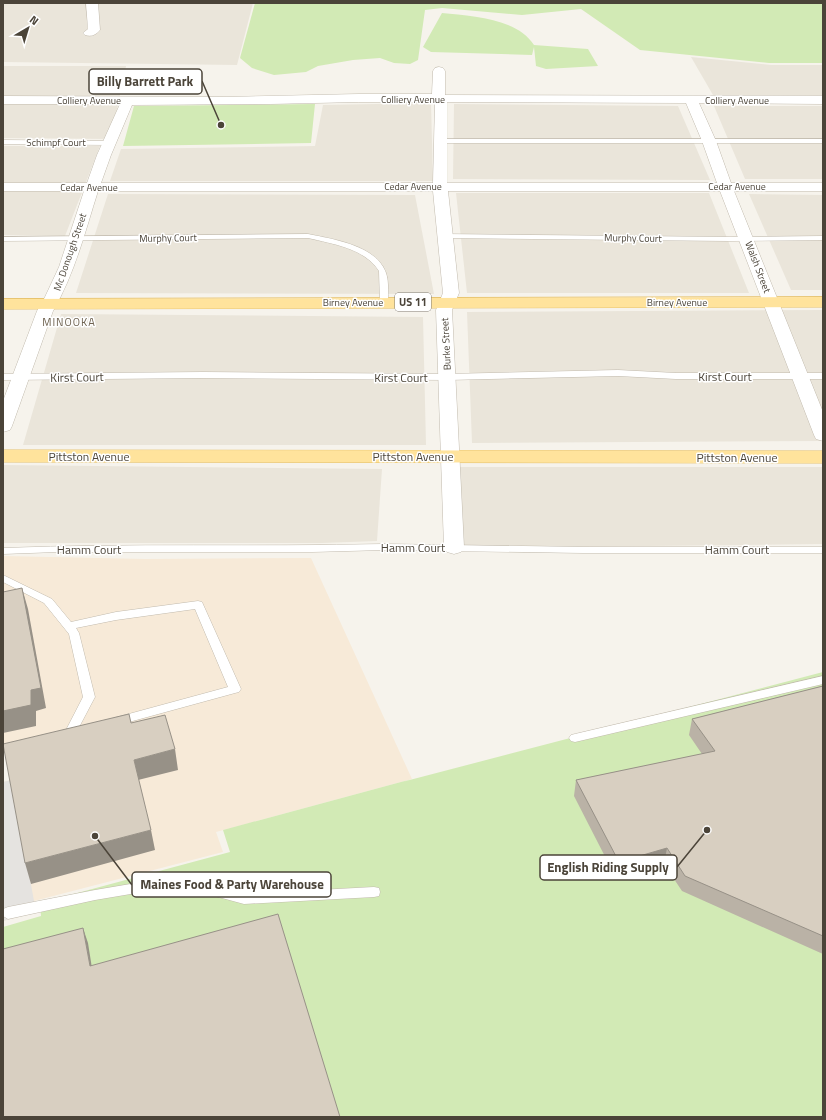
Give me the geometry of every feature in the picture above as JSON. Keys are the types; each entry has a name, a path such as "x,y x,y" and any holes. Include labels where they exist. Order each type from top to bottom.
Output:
{"main road":[{"name":"Birney Avenue","path":"3,304 823,302"},
{"name":"Pittston Avenue","path":"3,456 823,457"}],"street":[{"path":"89,33 94,30 92,3"},
{"name":"Burke Street","path":"439,71 438,93 441,99 440,186 450,293 444,310 454,547"},
{"name":"Colliery Avenue","path":"3,100 290,101 359,98 823,100"},
{"name":"Mc Donough Street","path":"3,426 45,311 56,293 76,239 92,187 128,100"},
{"name":"Walsh Street","path":"691,100 709,141 725,186 823,435"},
{"name":"Cedar Avenue","path":"3,187 823,187"}],"lane":[{"path":"440,141 823,141"},
{"name":"Schimpf Court","path":"3,142 109,143"},
{"name":"Murphy Court","path":"3,239 308,236 358,250 374,260 383,272 384,302"},
{"name":"Murphy Court","path":"444,236 747,239 823,238"},
{"name":"Kirst Court","path":"3,377 203,375 447,377 618,373 676,376 823,376"},
{"name":"Hamm Court","path":"3,551 57,549 312,549 384,547 583,550 823,550"},
{"path":"3,578 48,601 74,632 89,697 68,731 85,727"},
{"path":"69,626 116,616 198,604 235,689 106,723"},
{"path":"575,738 823,680"},
{"path":"8,913 95,895 178,881 244,899 374,892"}],"shaded area":[{"path":"3,3 253,3 237,65 3,62"},
{"path":"691,57 771,65 823,65 823,95 713,95"},
{"path":"3,66 126,66 111,139 3,138"},
{"path":"431,103 433,181 110,181 121,149 315,146 323,105"},
{"path":"454,104 678,106 710,180 453,179"},
{"path":"714,106 823,106 823,179 745,179"},
{"path":"3,146 100,146 65,236 3,235"},
{"path":"456,193 709,193 749,293 467,293"},
{"path":"108,194 415,195 434,294 76,293"},
{"path":"749,194 823,195 823,290 791,290"},
{"path":"823,310 823,441 472,443 467,312"},
{"path":"61,314 423,317 426,445 23,445"},
{"path":"3,465 382,469 377,541 322,543 3,543"},
{"path":"458,467 823,467 823,544 463,548"},
{"path":"3,556 145,559 311,558 412,779 216,832 223,852 34,901 34,913 3,921 3,782 11,780 6,753 3,753"},
{"path":"12,780 34,901 34,913 3,921 3,782"}],"green space":[{"path":"255,3 823,3 823,63 769,63 640,50 581,9 522,15 442,8 425,10 418,60 410,64 394,63 380,58 353,60 318,66 306,72 274,75 252,68 240,58"},
{"path":"442,13 479,17 505,24 517,29 534,45 588,49 598,66 546,69 536,66 534,47 532,55 431,52 423,47"},
{"path":"315,104 311,143 123,146 134,106"},
{"path":"823,672 823,1117 3,1117 3,927 41,916 40,903 230,852 223,830"}],"building":[{"path":"22,588 41,688 31,690 31,705 3,711 3,592"},
{"path":"823,686 823,936 685,876 667,848 619,862 576,780 715,751 692,719"},
{"path":"129,714 131,723 165,715 175,749 134,760 151,830 25,863 3,744"},
{"path":"278,914 340,1117 3,1117 3,949 83,928 90,966"}],"place":[{"name":"Billy Barrett Park","path":"221,125"},
{"name":"English Riding Supply","path":"707,830"},
{"name":"Maines Food & Party Warehouse","path":"95,836"}],"district":[{"name":"MINOOKA","path":"69,322"}]}
